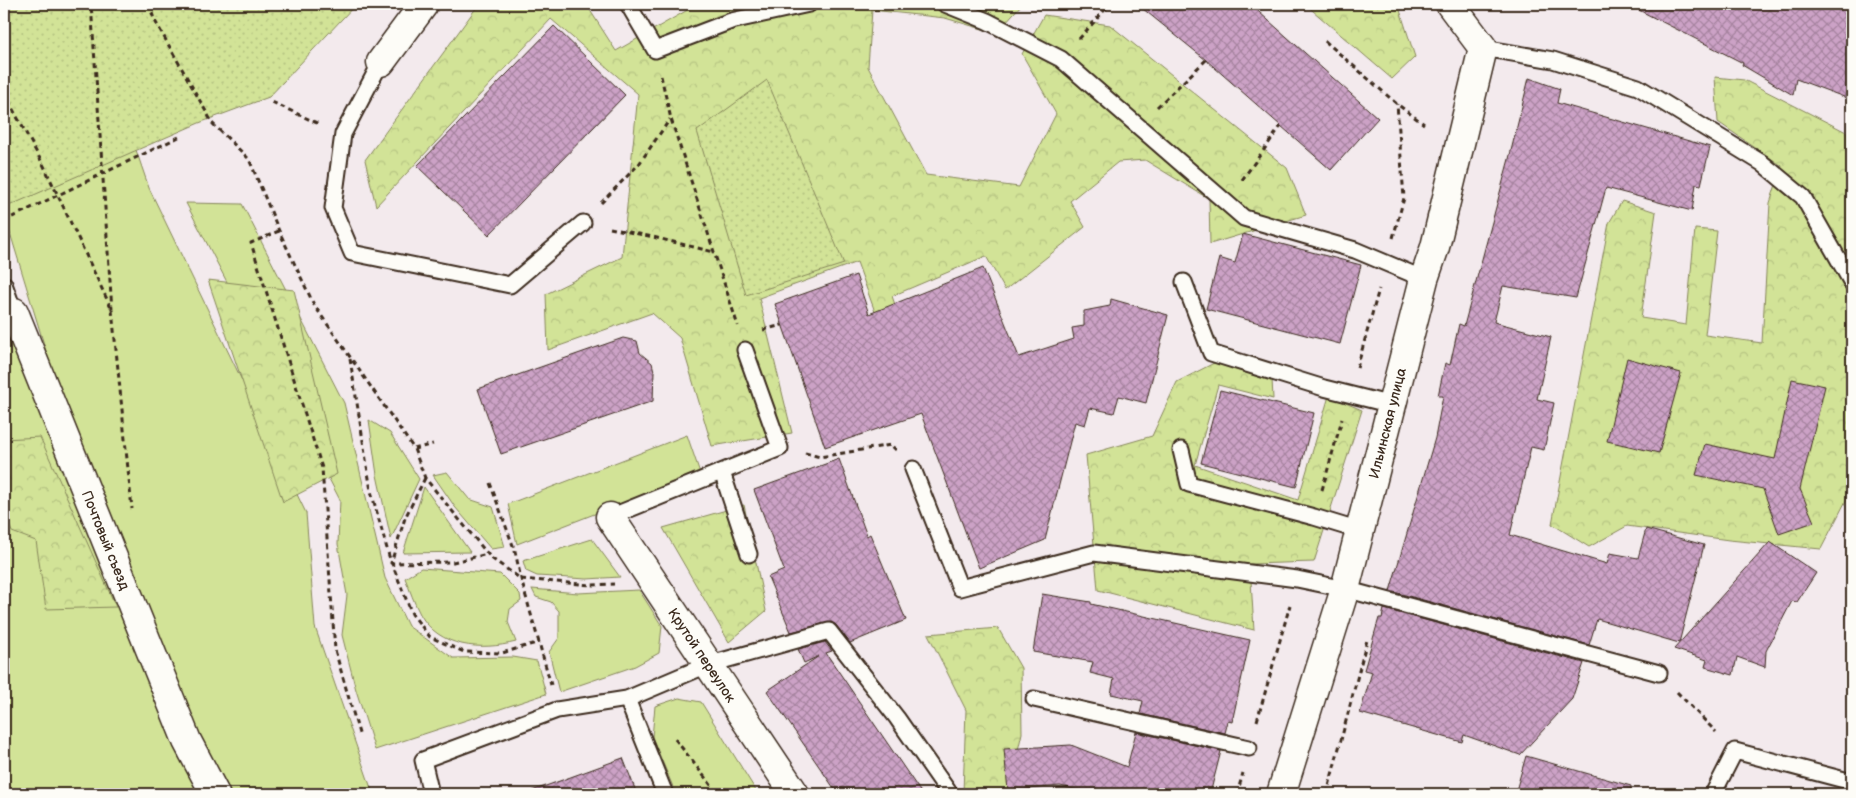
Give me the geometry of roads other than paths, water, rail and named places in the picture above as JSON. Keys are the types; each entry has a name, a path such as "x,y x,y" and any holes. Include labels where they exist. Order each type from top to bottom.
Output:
{"street":[{"path":"381,62 424,4"},
{"path":"1450,4 1483,48"},
{"name":"Ильинская улица","path":"1281,794 1345,590 1424,278 1435,246 1483,48"},
{"name":"Почтовый съезд","path":"14,312 187,741 215,794"},
{"name":"Крутой переулок","path":"610,517 707,665 795,794"}],"lane":[{"path":"628,4 655,50 731,21 809,4"},
{"path":"945,4 987,21 1062,59 1244,218 1355,250 1424,278"},
{"path":"1483,48 1553,60 1638,87 1762,163 1803,197 1852,283"},
{"path":"381,62 343,134 334,208 352,253 510,285 582,223"},
{"path":"1184,282 1211,352 1324,388 1392,405"},
{"name":"Почтовый съезд","path":"4,284 14,312"},
{"path":"610,517 780,448 745,350"},
{"path":"1181,450 1189,484 1360,531"},
{"path":"913,469 960,588 1094,553 1297,580 1345,590 1659,674"},
{"path":"722,472 749,554"},
{"path":"431,794 423,760 557,710 633,696 707,665 830,632 897,718 950,794"},
{"path":"633,696 665,794"},
{"path":"1034,699 1249,748"},
{"path":"1713,794 1735,751 1852,782"}]}
